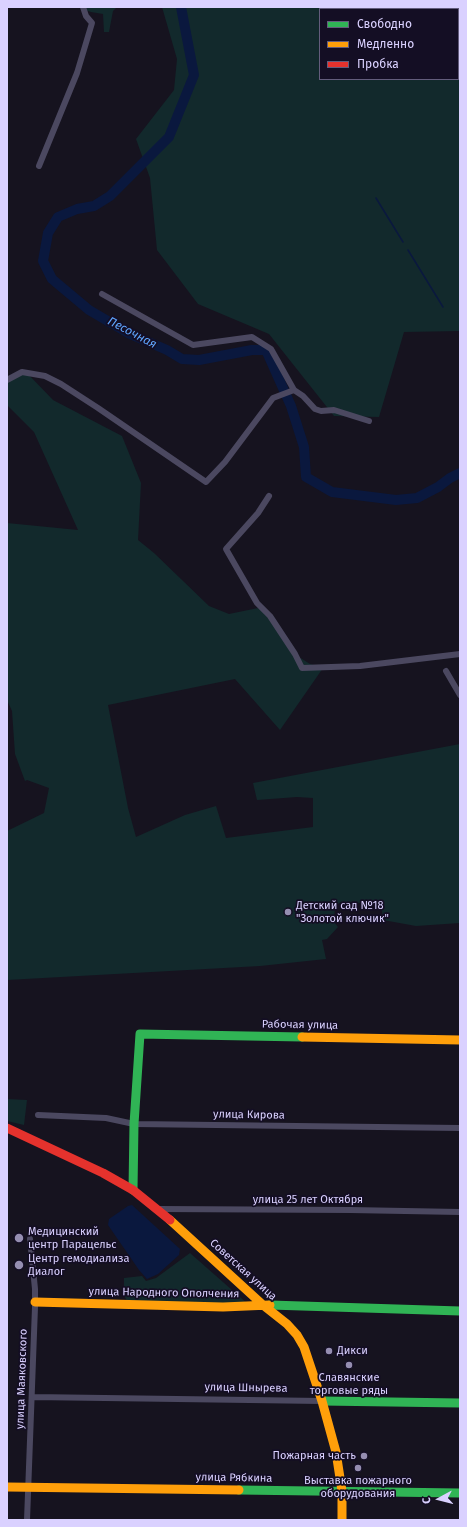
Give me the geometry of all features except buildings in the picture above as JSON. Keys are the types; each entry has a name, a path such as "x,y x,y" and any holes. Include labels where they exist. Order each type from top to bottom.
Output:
{"street":[{"path":"39,166 77,73 92,23 86,16 83,7"},
{"path":"102,294 193,345 252,337 270,349 294,390 315,409 321,411 334,410 369,421"},
{"path":"7,380 22,372 45,376 61,384 206,482 225,462 273,398 294,390"},
{"path":"269,496 258,513 226,549 257,603 270,616 295,654 302,668 360,666 460,654"},
{"path":"446,671 460,695"},
{"name":"Рабочая улица","path":"134,1124 140,1034 460,1040"},
{"name":"улица Кирова","path":"38,1115 106,1118 134,1124 460,1128"},
{"path":"132,1190 134,1124"},
{"name":"Советская улица","path":"7,1128 103,1173 132,1190 157,1209 263,1305 287,1324 304,1347 322,1401 336,1452 342,1491 342,1520"},
{"name":"улица 25 лет Октября","path":"157,1209 460,1212"},
{"name":"улица Маяковского","path":"27,1520 35,1302 30,1239"},
{"name":"улица Народного Ополчения","path":"35,1302 223,1307 263,1305 460,1311"},
{"name":"улица Шнырева","path":"32,1397 460,1403"},
{"name":"улица Рябкина","path":"7,1487 460,1493"}],"green space":[{"path":"77,7 117,7 113,11 109,32 104,32 103,14"},
{"path":"162,7 460,7 460,331 404,332 379,417 334,416 269,334 198,304 157,250 150,178 136,139 174,90 177,59"},
{"path":"27,373 53,400 122,436 141,483 138,540 154,553 209,606 229,614 258,608 274,617 299,657 310,664 323,668 280,730 235,679 108,705 128,808 136,837 185,815 216,806 226,838 313,827 313,798 297,797 257,800 253,783 460,744 460,923 416,926 383,920 382,911 377,904 341,902 335,906 334,922 338,927 327,939 322,940 326,959 260,966 7,980 7,831 44,813 49,788 27,780 25,781 15,754 12,711 7,700 7,523 78,530 34,432 7,405 7,377"},
{"path":"7,1099 27,1100 24,1125 7,1121"},
{"path":"190,1253 249,1305 127,1301 124,1295 124,1278 142,1276 146,1281 156,1278"}],"water":[{"path":"132,1205 180,1249 179,1255 158,1274 147,1279 139,1270 108,1225 109,1219 128,1206"}],"waterway":[{"name":"Песочная","path":"181,7 194,75 169,137 110,196 94,206 77,209 58,217 48,233 43,261 52,279 89,310 130,334 167,350 182,359 199,360 252,350 266,350 291,406 304,447 306,477 332,492 396,500 417,498 460,473"},
{"path":"376,198 403,242"},
{"path":"408,250 443,307"}],"traffic: fast":[{"path":"133,1190 134,1124 140,1034 302,1037"},
{"path":"270,1305 460,1311"},
{"path":"322,1401 460,1403"},
{"path":"239,1490 460,1493"}],"traffic: slow":[{"path":"302,1037 460,1040"},
{"path":"170,1220 263,1305 287,1324 297,1335 304,1347 322,1401 336,1452 342,1491 342,1520"},
{"path":"35,1302 223,1307 270,1305"},
{"path":"7,1487 239,1490"}],"traffic: jam":[{"path":"7,1128 103,1173 133,1190 170,1220"}],"place":[{"name":"Детский сад №18 \"Золотой ключик\"","path":"288,912"},
{"name":"Медицинский центр Парацельс","path":"19,1238"},
{"name":"Центр гемодиализа Диалог","path":"19,1265"},
{"name":"Дикси","path":"329,1351"},
{"name":"Славянские торговые ряды","path":"349,1365"},
{"name":"Пожарная часть","path":"364,1456"},
{"name":"Выставка пожарного оборудования","path":"358,1468"}]}
